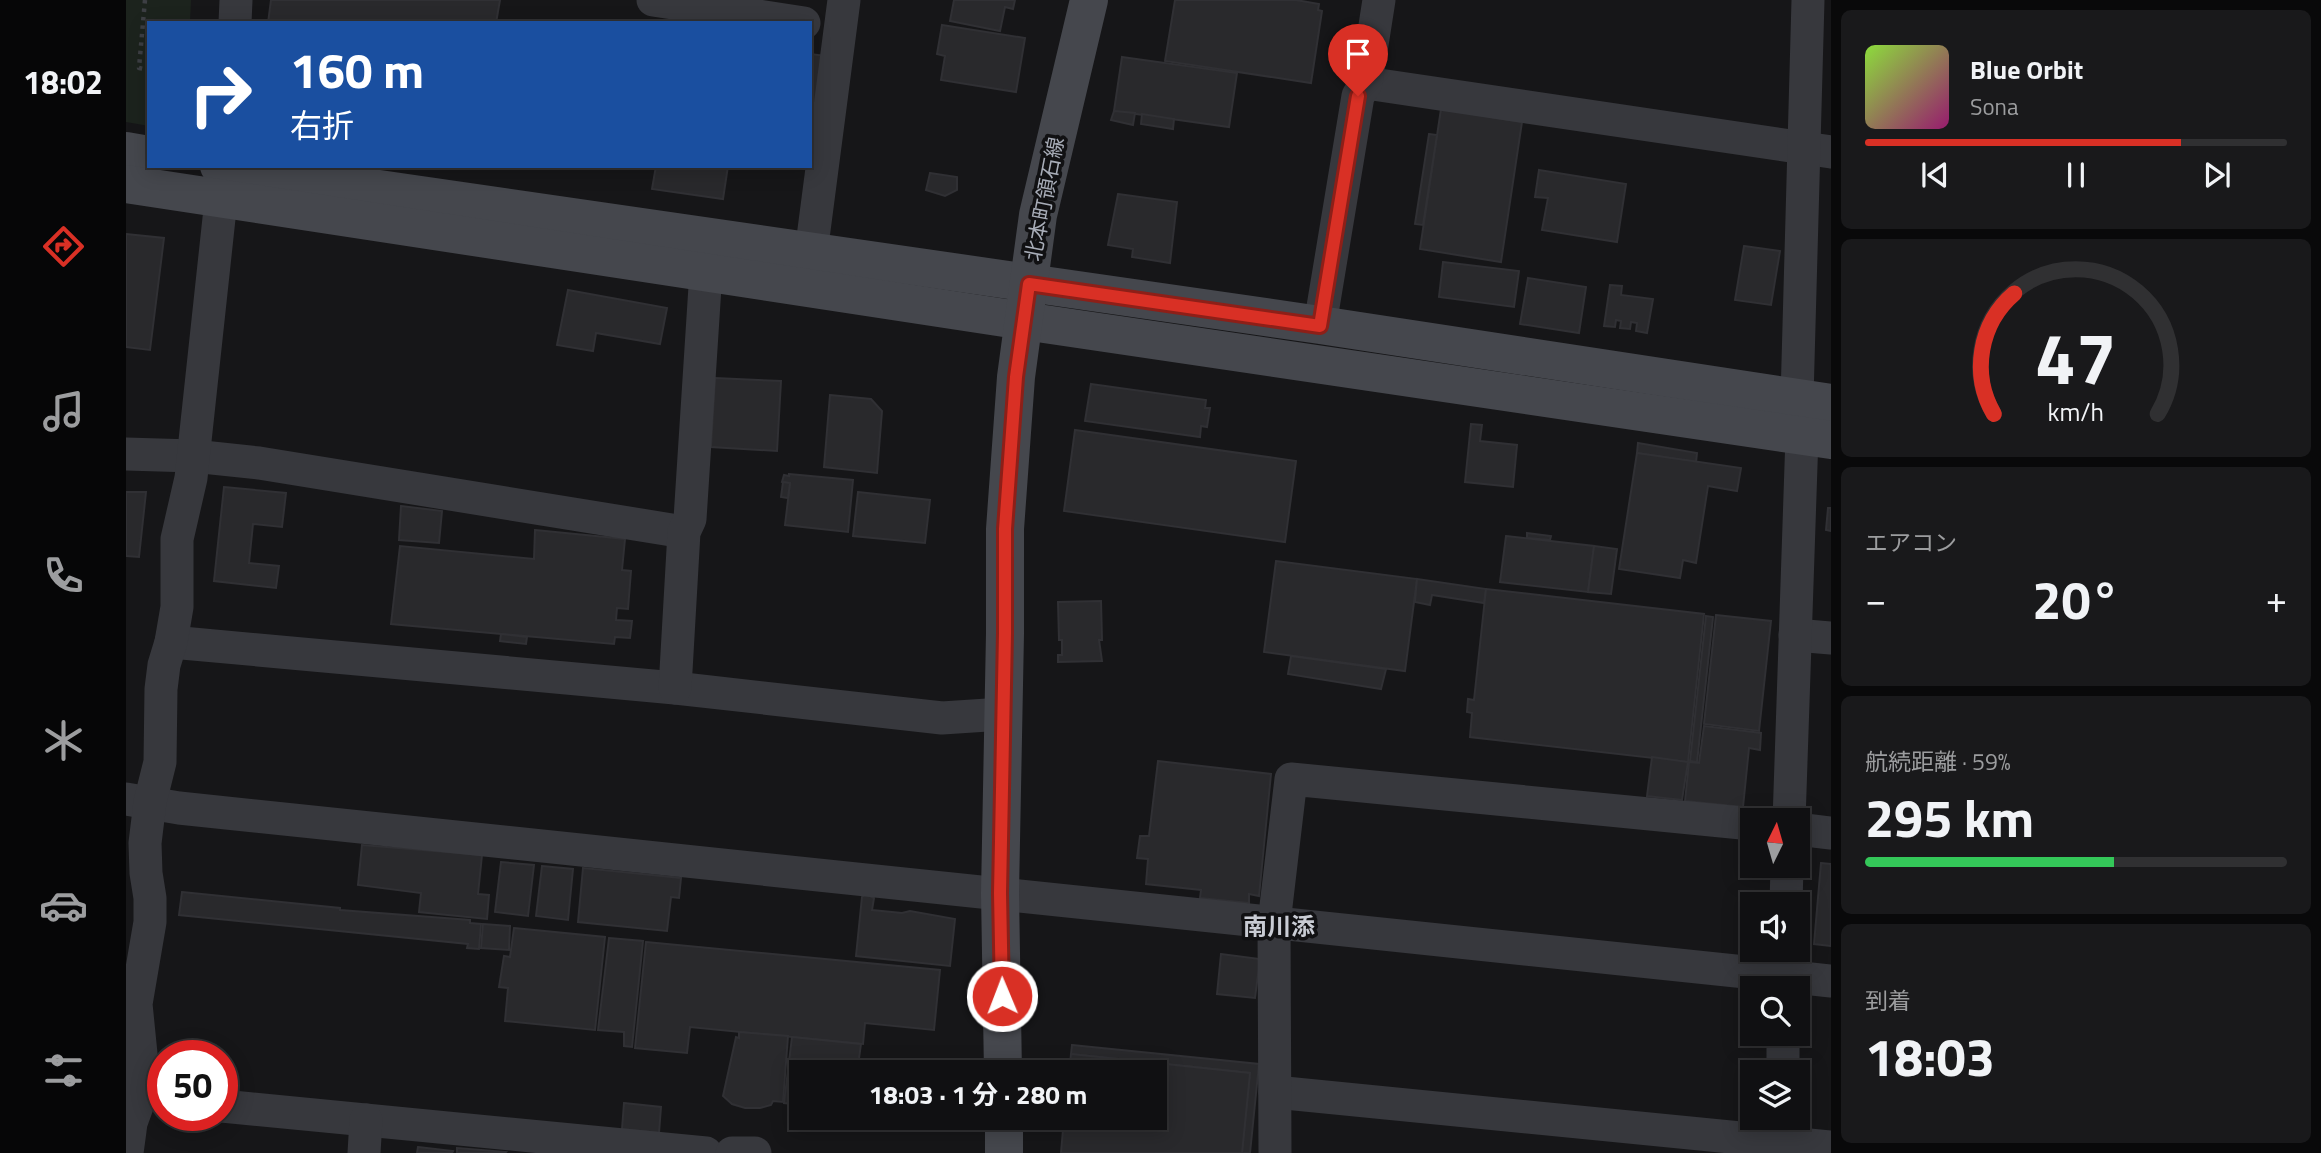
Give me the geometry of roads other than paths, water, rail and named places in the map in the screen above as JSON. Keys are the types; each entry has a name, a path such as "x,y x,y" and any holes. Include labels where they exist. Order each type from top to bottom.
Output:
{"street":[{"path":"235,21 236,0"},
{"path":"653,0 791,21"},
{"name":"北本町領石線","path":"1003,1060 1000,893 1005,529 1016,377 1038,215 1089,0"},
{"path":"1320,326 1358,96 1366,83 1379,0"},
{"path":"126,184 222,175 811,253 1814,401 1817,150 1808,0"},
{"path":"811,253 832,17"},
{"path":"1366,83 1817,150"},
{"path":"126,151 147,155"},
{"path":"222,175 706,271 1024,321 1816,438 1795,635 1789,808"},
{"path":"147,1081 141,1054 136,1004 150,922 150,898 138,800 160,762 161,689 177,607 177,539 190,487 222,175"},
{"path":"675,688 684,532 690,519 706,271"},
{"path":"126,454 193,456 259,463 684,532"},
{"path":"1795,635 1831,638"},
{"path":"171,642 675,688 942,718 1003,714"},
{"path":"1275,1153 1274,923 1291,779 1740,823"},
{"path":"138,800 179,808 1274,923 1784,972 1831,981"},
{"path":"1810,830 1831,832"},
{"path":"1275,1092 1782,1138 1831,1147"},
{"path":"127,1153 131,1123 147,1104"},
{"path":"238,1108 706,1153"},
{"path":"364,1153 366,1120"},
{"path":"1004,1130 1004,1153"},
{"path":"735,1153 755,1153"}],"district":[{"name":"南川添","path":"1279,926"}]}
